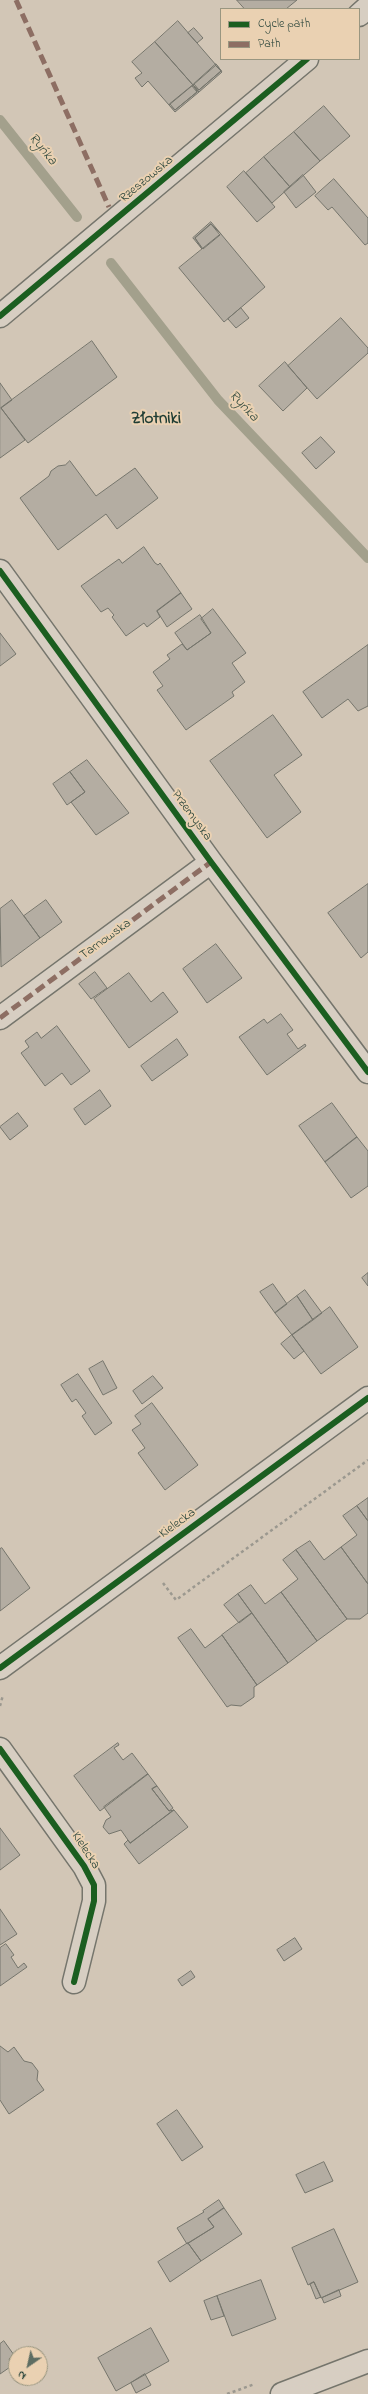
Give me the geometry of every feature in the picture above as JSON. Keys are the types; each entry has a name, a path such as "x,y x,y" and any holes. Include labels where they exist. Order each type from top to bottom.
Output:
{"street":[{"path":"360,14 368,7"},
{"name":"Rzeszowska","path":"0,316 307,60"},
{"name":"Przemyska","path":"0,571 211,862 368,1072"},
{"name":"Tarnowska","path":"0,1018 211,862"},
{"name":"Kielecka","path":"0,1668 368,1398"},
{"name":"Kielecka","path":"0,1749 84,1866 94,1885 94,1901 74,1982"},
{"path":"282,2394 368,2361"}],"path":[{"path":"162,1582 176,1600 368,1460"},
{"path":"0,1706 5,1690"}],"building":[{"path":"237,0 297,0 287,8 244,8"},
{"path":"178,21 216,65 193,85 155,42"},
{"path":"194,28 203,38 197,43 188,33"},
{"path":"155,42 193,85 169,105 148,81 142,87 135,78 142,73 132,62"},
{"path":"216,64 222,72 199,92 193,85 199,90 221,71"},
{"path":"215,65 221,71 199,90 194,84"},
{"path":"193,85 199,92 175,112 169,105 175,110 197,92"},
{"path":"192,86 197,92 175,110 170,104"},
{"path":"324,106 350,136 320,161 294,132"},
{"path":"294,132 320,161 290,187 264,157"},
{"path":"264,157 290,187 272,203 246,173"},
{"path":"244,171 275,207 257,222 227,187"},
{"path":"303,175 316,192 296,208 284,192"},
{"path":"334,179 368,218 368,243 365,245 332,207 328,210 315,196"},
{"path":"211,222 221,234 211,224 195,238 202,249 193,238"},
{"path":"211,224 220,235 203,249 195,238"},
{"path":"221,234 265,287 224,322 179,268"},
{"path":"241,308 249,318 236,328 228,319"},
{"path":"341,318 368,348 368,353 317,399 288,366"},
{"path":"92,341 117,377 28,443 1,408"},
{"path":"285,362 307,388 283,411 259,386"},
{"path":"0,383 12,400 1,408 25,440 0,458"},
{"path":"321,437 335,452 316,469 302,453"},
{"path":"70,461 96,496 135,468 158,498 117,529 106,514 58,550 20,498 49,476 51,471 58,466 65,465"},
{"path":"144,547 155,563 158,565 160,563 181,593 157,611 160,617 147,627 144,623 126,636 112,617 114,615 108,608 101,612 81,586 119,559 122,563"},
{"path":"181,593 192,609 167,627 157,611"},
{"path":"213,609 246,653 232,663 245,682 232,692 234,696 186,730 157,690 163,686 153,672 170,659 167,655 182,644 187,650 211,633 201,619"},
{"path":"200,615 211,633 187,650 175,633"},
{"path":"0,633 16,654 0,666"},
{"path":"368,645 368,706 358,711 348,699 322,718 303,692"},
{"path":"273,715 302,755 274,775 301,812 267,838 210,761"},
{"path":"87,760 129,813 96,835 71,802 85,792 70,772"},
{"path":"70,772 85,792 67,805 53,784"},
{"path":"368,884 368,952 361,958 328,913"},
{"path":"12,900 40,938 1,967 0,909"},
{"path":"46,900 62,922 40,938 24,916"},
{"path":"216,944 242,978 207,1003 183,969"},
{"path":"95,972 107,988 91,999 79,984"},
{"path":"129,973 151,1002 163,992 178,1012 129,1048 94,999"},
{"path":"281,1014 293,1030 287,1034 298,1049 305,1044 306,1046 267,1075 239,1037 264,1019 267,1023"},
{"path":"57,1026 90,1071 71,1085 62,1073 45,1086 21,1053 29,1047 25,1041 37,1032 41,1038"},
{"path":"177,1039 188,1055 152,1081 141,1066"},
{"path":"100,1090 111,1106 85,1125 74,1109"},
{"path":"332,1103 357,1137 325,1162 299,1126"},
{"path":"18,1113 28,1126 10,1140 0,1127"},
{"path":"357,1137 368,1151 368,1186 351,1198 325,1162"},
{"path":"368,1273 368,1286 362,1278"},
{"path":"273,1284 287,1304 275,1313 260,1292"},
{"path":"305,1290 322,1313 313,1320 297,1296"},
{"path":"297,1296 313,1320 292,1335 275,1313"},
{"path":"330,1307 358,1347 321,1374 292,1335"},
{"path":"292,1335 304,1351 294,1359 281,1344"},
{"path":"103,1361 117,1388 103,1395 89,1369"},
{"path":"78,1374 112,1423 95,1435 82,1416 86,1413 76,1399 72,1402 61,1385"},
{"path":"153,1376 163,1388 142,1404 133,1391"},
{"path":"152,1403 198,1465 165,1490 138,1453 145,1448 132,1430 141,1424 135,1416"},
{"path":"368,1498 368,1521 357,1506"},
{"path":"357,1506 368,1521 368,1584 341,1547 357,1535 343,1516"},
{"path":"310,1541 324,1560 341,1547 368,1584 368,1613 360,1619 347,1619 296,1550"},
{"path":"2,1548 30,1588 0,1611 0,1549"},
{"path":"296,1550 347,1619 317,1641 281,1592 298,1579 283,1560"},
{"path":"251,1585 265,1604 281,1592 317,1641 288,1663 238,1594"},
{"path":"238,1594 252,1613 239,1623 224,1605"},
{"path":"252,1613 288,1663 257,1685 222,1635"},
{"path":"191,1629 205,1648 222,1635 257,1685 254,1687 254,1697 241,1706 231,1705 227,1707 178,1638"},
{"path":"118,1743 119,1745 114,1748 123,1760 132,1753 148,1774 100,1811 74,1776"},
{"path":"148,1774 157,1786 152,1789 169,1811 174,1810 130,1843 121,1830 109,1834 103,1827 106,1820 111,1817 104,1807"},
{"path":"157,1786 173,1808 169,1811 152,1789"},
{"path":"174,1810 188,1827 139,1864 124,1844 128,1840 130,1843"},
{"path":"0,1828 20,1855 0,1870"},
{"path":"0,1909 17,1934 0,1945"},
{"path":"295,1938 302,1949 284,1961 277,1950"},
{"path":"6,1944 14,1955 11,1957 18,1968 24,1963 27,1967 0,1986 0,1948"},
{"path":"191,1971 195,1977 182,1986 178,1980"},
{"path":"0,2046 8,2052 14,2047 24,2061 32,2063 38,2071 37,2080 44,2090 9,2114 0,2100"},
{"path":"177,2110 203,2147 182,2161 157,2124"},
{"path":"324,2162 333,2181 305,2193 296,2175"},
{"path":"219,2200 224,2208 208,2219 214,2227 187,2244 177,2228 204,2212 203,2211"},
{"path":"224,2208 242,2234 201,2261 188,2243 214,2227 208,2219"},
{"path":"334,2229 358,2282 321,2298 314,2282 308,2285 292,2248"},
{"path":"188,2243 201,2261 170,2282 158,2262"},
{"path":"261,2280 276,2319 232,2336 217,2296"},
{"path":"314,2282 321,2297 316,2299 310,2284"},
{"path":"339,2290 341,2296 324,2303 322,2298"},
{"path":"217,2296 224,2316 211,2320 204,2301"},
{"path":"151,2328 169,2361 116,2391 98,2358"},
{"path":"4,2341 8,2347 8,2368 0,2374 0,2344"},
{"path":"145,2374 151,2385 136,2393 131,2383"}],"waterway":[{"name":"Ryńka","path":"0,120 77,217"},
{"name":"Ryńka","path":"111,263 218,400 368,558"}],"marked path":[{"path":"16,0 109,207"},
{"path":"0,1018 211,862"}],"cycle path":[{"path":"0,316 306,60"},
{"path":"0,571 211,862 368,1072"},
{"path":"0,1668 368,1398"},
{"path":"0,1749 84,1866 94,1885 94,1901 74,1982"}],"district":[{"name":"Złotniki","path":"156,420"}]}
